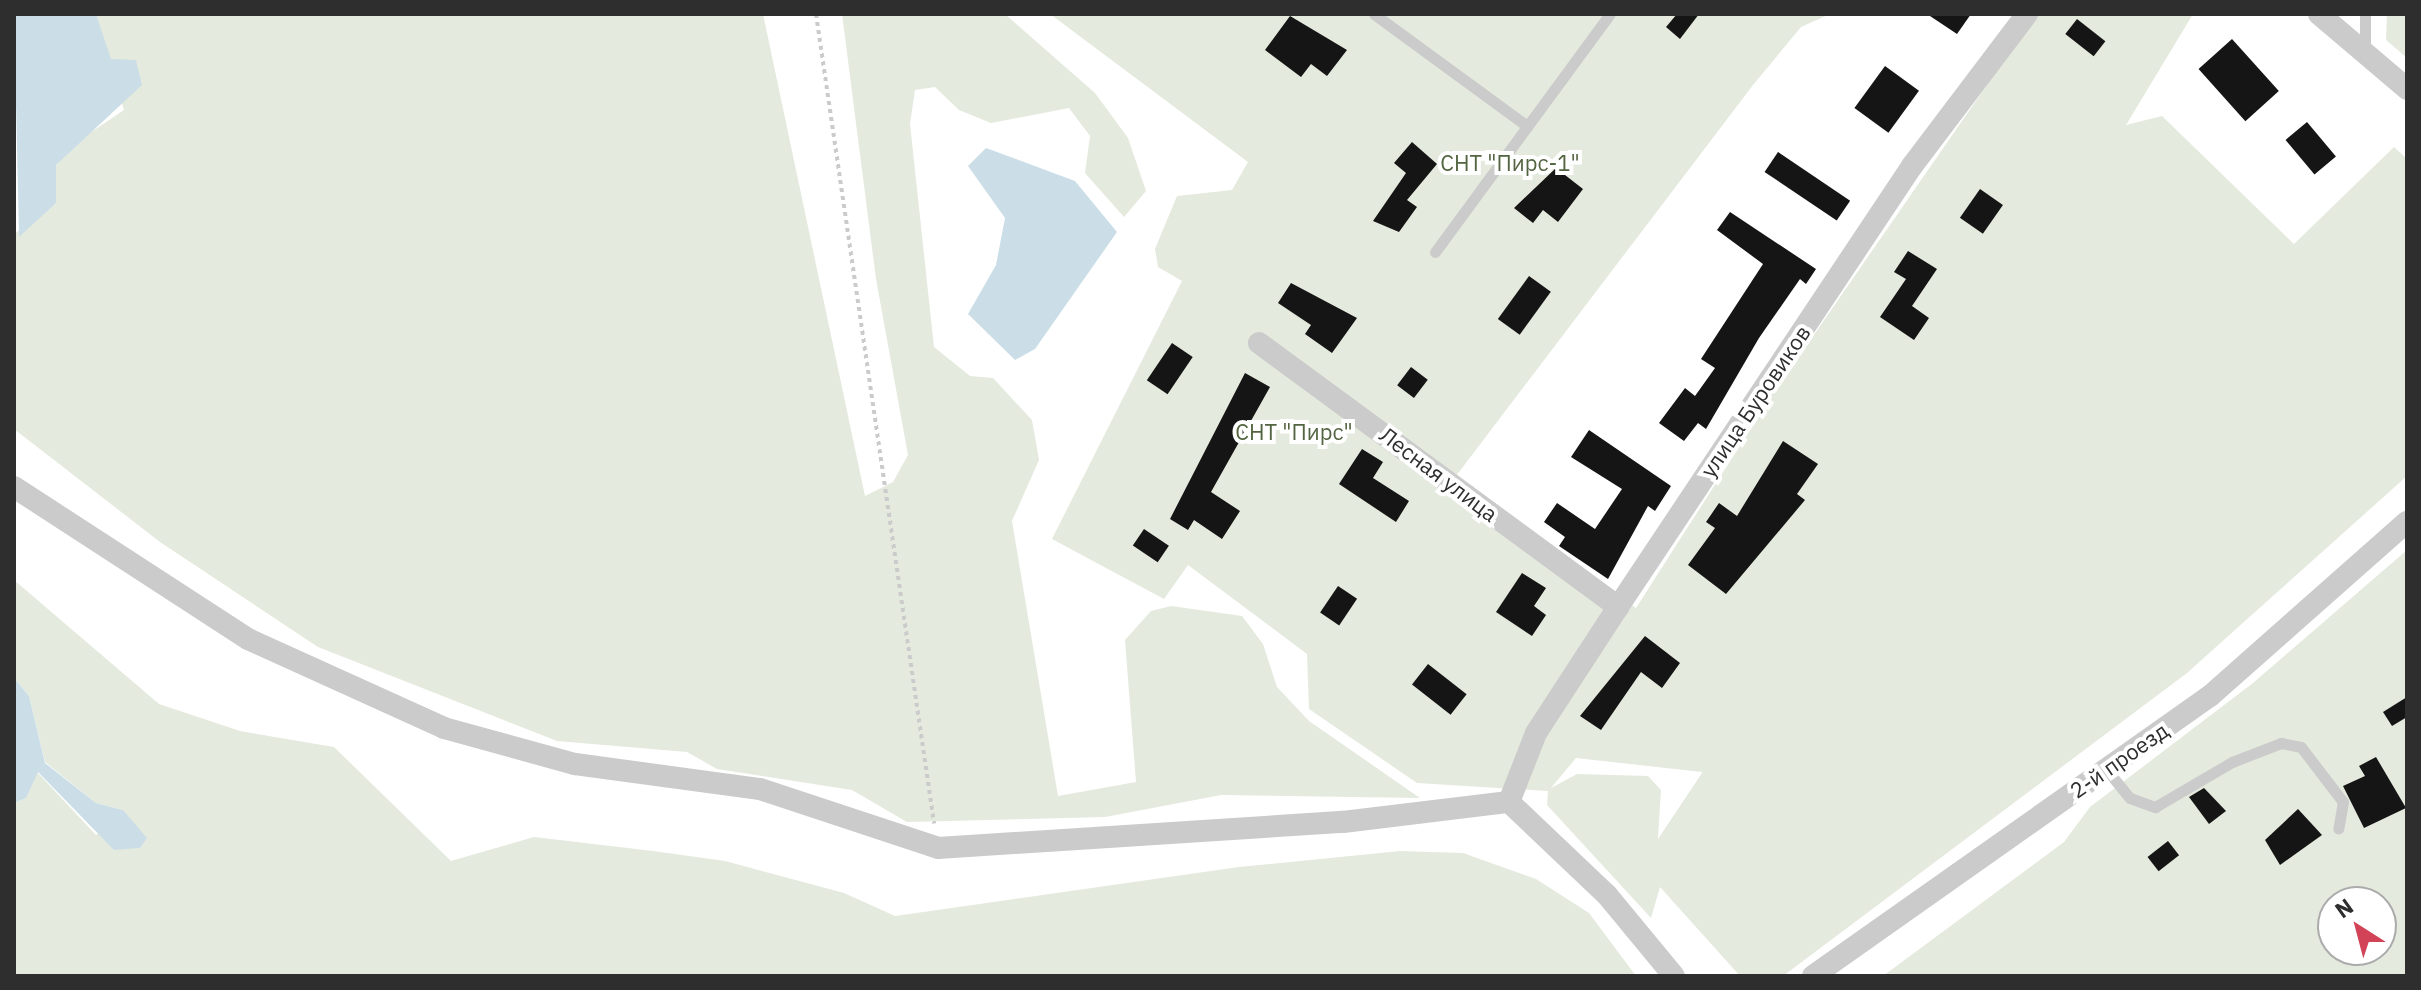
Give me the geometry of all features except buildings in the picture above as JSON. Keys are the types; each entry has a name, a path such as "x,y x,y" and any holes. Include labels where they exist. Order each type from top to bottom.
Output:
{"street":[{"name":"улица Буровиков","path":"1509,802 1536,733 1618,607 1912,166 2027,14"},
{"path":"2319,14 2407,89"},
{"name":"Лесная улица","path":"1259,343 1618,607"},
{"path":"14,487 248,639 444,728 575,764 760,789 938,848 1343,822 1509,802 1607,895 1674,976"},
{"name":"2-й проезд","path":"1813,976 2210,696 2407,522"}],"lane":[{"path":"1374,14 1527,126"},
{"path":"1435,252 1610,14"},
{"path":"2365,14 2365,53"},
{"path":"2107,770 2130,798 2155,807 2232,762 2281,743 2301,747 2343,802 2338,829"}],"path":[{"path":"816,14 938,848"}],"green space":[{"path":"96,14 763,14 865,496 893,482 908,455 876,279 842,14 1005,14 1095,93 1128,138 1146,191 1124,217 1085,173 1090,136 1069,108 991,123 959,110 935,87 915,90 910,124 934,347 970,376 993,378 1032,420 1039,460 1012,521 1058,796 1136,782 1125,640 1151,611 1171,606 1242,616 1263,644 1277,687 1309,721 1420,798 1221,795 1105,817 907,822 852,790 717,769 687,752 557,741 318,647 160,542 14,429 14,234 56,203 56,165 75,143 124,110"},
{"path":"1050,14 1830,14 1801,27 1753,85 1456,476 1636,608 1775,391 2036,14 2193,14 2126,125 2162,116 2294,244 2394,147 2407,159 2407,476 2187,673 1783,976 1740,976 1660,887 1651,918 1547,805 1548,791 1417,783 1309,709 1307,654 1188,565 1164,599 1052,539 1182,281 1158,267 1155,249 1177,196 1232,190 1248,162","holes":["1576,758 1702,772 1658,839 1661,790 1648,776 1577,774 1551,788"]},
{"path":"2387,14 2407,14 2407,58 2386,40"},
{"path":"2407,550 2407,976 1883,976 2064,842 2090,807 2253,683"},
{"path":"14,580 159,704 240,731 334,747 451,861 534,837 653,851 725,861 844,893 895,916 1239,867 1400,851 1463,853 1536,879 1589,913 1636,976 14,976 14,803 26,798 37,772 96,835 123,810 96,803 45,762 29,696 14,678"}],"shaded area":[{"path":"14,14 96,14 111,59 136,60 142,85 56,165 56,203 19,237"},
{"path":"986,148 1075,181 1117,232 1035,349 1015,360 968,314 996,265 1005,218 968,166"},
{"path":"14,678 29,696 45,763 96,803 123,810 147,838 140,848 114,850 38,772 26,798 14,803"}],"park label":[{"name":"СНТ \"Пирс-1\"","path":"1510,163"},
{"name":"СНТ \"Пирс\"","path":"1294,432"}]}
